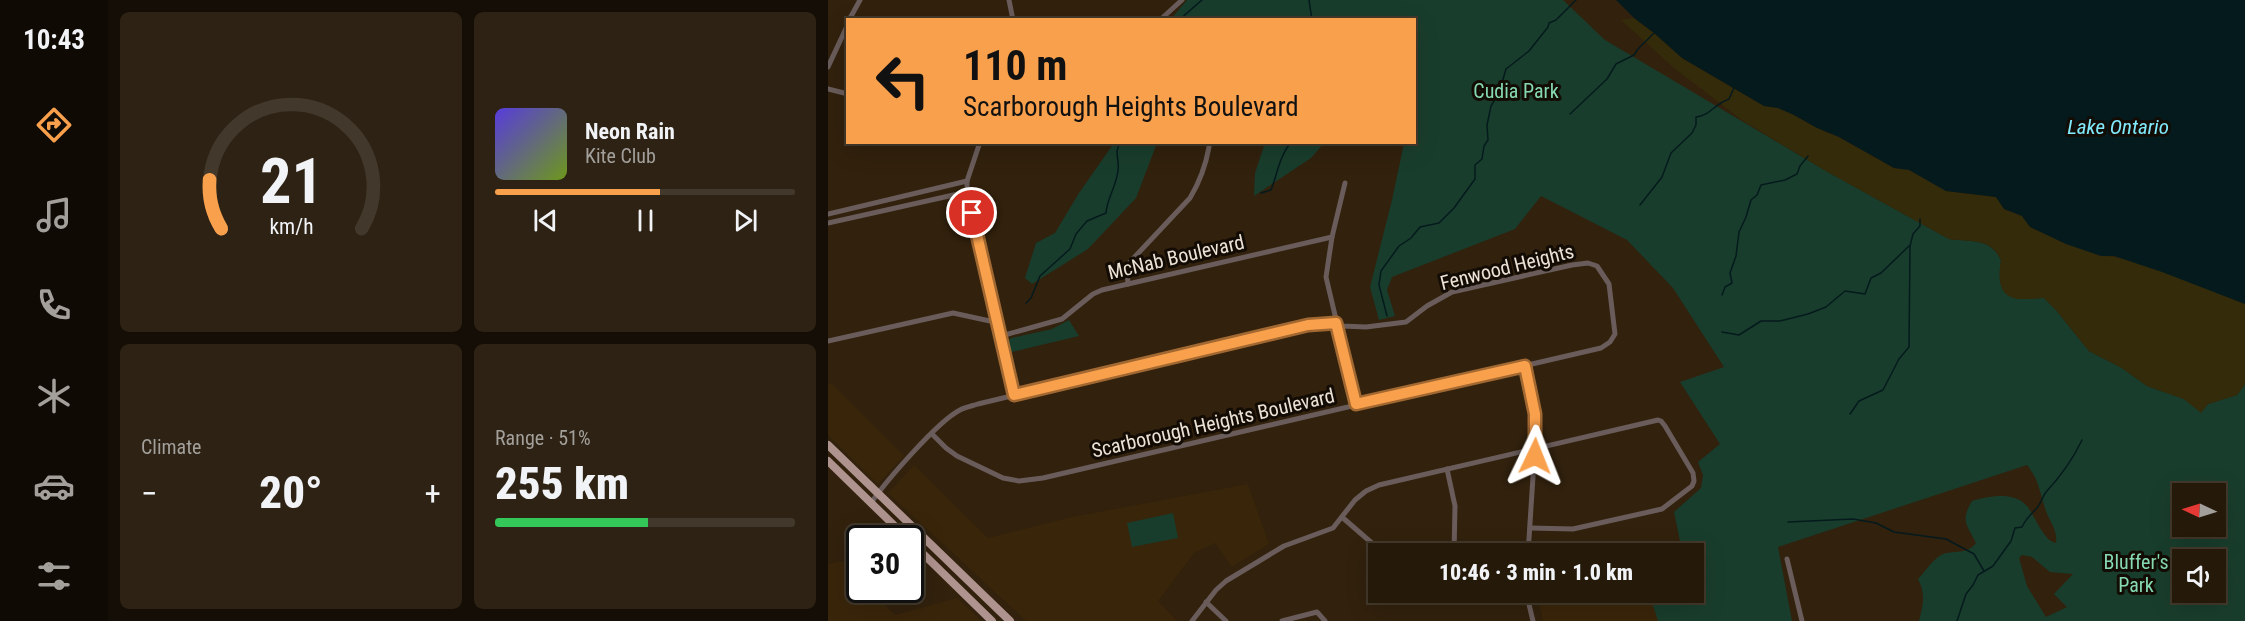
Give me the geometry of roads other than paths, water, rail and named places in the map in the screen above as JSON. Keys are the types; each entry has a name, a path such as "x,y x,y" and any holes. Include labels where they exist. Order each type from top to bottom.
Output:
{"main road":[{"path":"828,445 1010,621"},
{"path":"828,461 894,525"},
{"path":"924,555 992,621"}],"street":[{"path":"850,18 860,0"},
{"path":"1009,0 1013,18"},
{"path":"1162,18 1182,0"},
{"path":"828,67 846,26"},
{"path":"828,89 846,94"},
{"path":"979,144 967,181 967,192 1014,395"},
{"path":"1128,284 1129,263 1190,198 1207,159 1209,147"},
{"path":"828,213 967,181"},
{"path":"1345,183 1332,237 1326,276 1356,404"},
{"path":"828,223 967,192"},
{"name":"McNab Boulevard","path":"1001,336 1062,319 1093,294 1332,237"},
{"name":"Fenwood Heights","path":"872,503 878,493 932,434 961,409 1308,325 1336,323 1342,326 1366,327 1406,322 1427,306 1452,292 1572,265 1588,263 1597,266 1609,285 1616,329 1613,337"},
{"path":"828,341 952,313 990,321 997,320"},
{"name":"Scarborough Heights Boulevard","path":"932,434 957,456 1003,478 1019,481 1033,480 1601,348 1613,337"},
{"path":"1525,366 1535,414 1529,543"},
{"path":"1192,621 1220,586 1284,546 1333,528 1365,491 1379,485 1653,421 1661,421 1689,465 1694,482 1692,486 1662,509 1573,529 1530,528"},
{"path":"1447,470 1455,506 1455,543"},
{"path":"1342,518 1372,543"},
{"path":"1787,559 1802,621"},
{"path":"1206,602 1226,621"},
{"path":"1529,603 1533,621"},
{"path":"1282,621 1317,612 1325,621"}],"water":[{"name":"Lake Ontario","path":"1616,0 2245,0 2245,304 2162,272 2114,256 2101,256 2066,244 2030,227 2022,216 2004,209 1996,197 1946,191 1909,170 1894,168 1794,115 1778,108 1764,106 1682,58"}],"waterway":[{"path":"1181,18 1202,0"},
{"path":"1309,0 1312,18"},
{"path":"1387,316 1379,285 1381,271 1399,246 1411,238 1420,227 1439,223 1454,208 1475,179 1475,165 1482,159 1484,146 1488,140 1487,125 1491,106 1499,93 1506,69 1529,51 1549,23 1556,20 1576,0"},
{"path":"1570,114 1607,79 1616,64 1634,55 1654,33"},
{"path":"1640,205 1662,177 1671,153 1692,133 1696,125 1696,117 1729,99 1734,88"},
{"path":"1026,303 1031,298 1040,276 1070,249 1076,234 1087,221 1106,213 1117,176 1117,149 1120,144"},
{"path":"1261,193 1271,190 1281,159 1290,144"},
{"path":"1722,295 1725,287 1732,283 1730,273 1736,256 1739,232 1751,200 1757,195 1761,185 1785,180 1797,174 1808,156"},
{"path":"1850,414 1859,401 1883,390 1899,359 1909,347 1910,246 1913,234 1920,226 1920,219"},
{"path":"1722,332 1739,335 1761,321 1780,321 1808,314 1826,307 1845,291 1865,294 1871,278 1881,273 1909,246"},
{"path":"1957,621 1966,594 1978,575 1993,566 2011,541 2015,528 2022,527 2038,507 2082,440"},
{"path":"1788,522 1853,519 1876,523 1894,532 1946,539 1974,554 1984,571"}],"park label":[{"name":"Cudia Park","path":"1516,91"},
{"name":"Bluffer's Park","path":"2136,574"}]}
